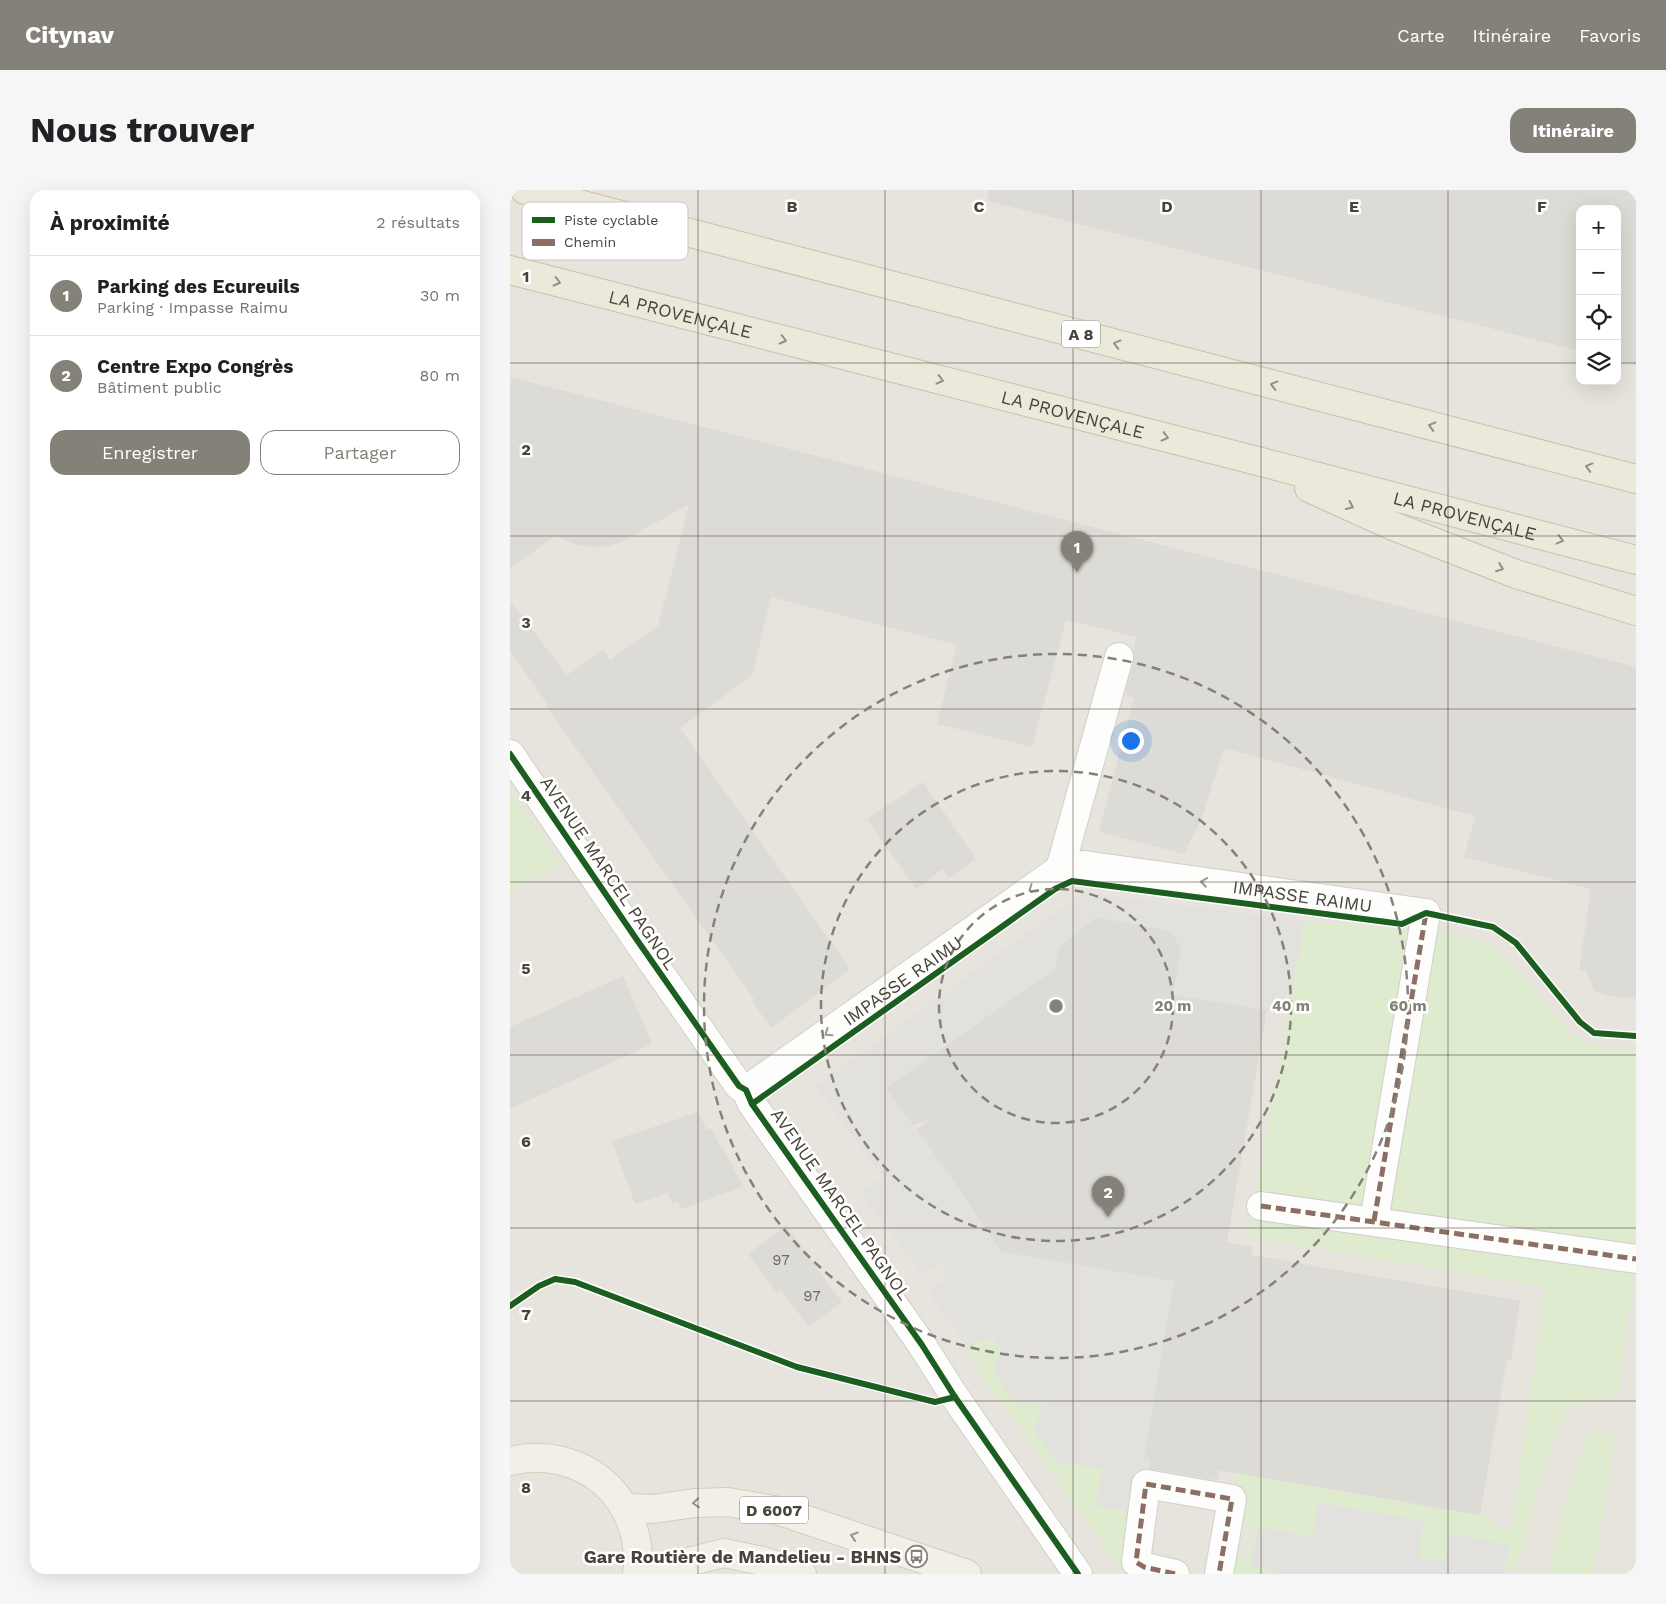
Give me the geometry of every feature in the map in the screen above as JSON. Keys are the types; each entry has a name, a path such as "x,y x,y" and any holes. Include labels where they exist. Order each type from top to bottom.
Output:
{"highway":[{"name":"A 8","path":"525,190 571,202"},
{"name":"A 8","path":"688,232 1636,479"},
{"name":"LA PROVENÇALE","path":"510,270 1636,560"},
{"path":"1242,457 1393,526 1516,574 1636,611"}],"main road":[{"path":"510,1461 526,1457 556,1458 583,1468 607,1485 626,1508 635,1533 639,1559 637,1574"},
{"name":"D 6007","path":"626,1508 653,1509 695,1503 728,1502 780,1511 967,1574"},
{"path":"660,1574 684,1563 724,1553 764,1561 802,1574"}],"street":[{"path":"1060,869 1119,657"},
{"name":"AVENUE MARCEL PAGNOL","path":"510,754 673,993 739,1086 746,1090 752,1104 922,1344 955,1398 1078,1574"},
{"name":"IMPASSE RAIMU","path":"746,1090 1060,869 1084,865 1426,914 1374,1221"},
{"path":"1261,1206 1636,1259"},
{"path":"1175,1574 1144,1567 1136,1562 1146,1484 1232,1499 1219,1574"}],"shaded area":[{"path":"510,190 1636,190 1636,1574 510,1574"},
{"path":"1082,893 1304,921 1288,1013 1173,996 1181,947 1170,931 1096,917 1059,947 1055,974 957,1052 941,1049 887,1088 927,1144 941,1146 939,1162 975,1215 992,1219 1174,1281 1144,1457 1150,1458 1142,1514 1095,1506 1103,1468 1057,1463 1034,1430 1043,1403 1015,1403 993,1372 1001,1348 994,1339 984,1339 969,1348 928,1292 943,1280 947,1273 944,1264 939,1264 922,1274 860,1193 882,1177 816,1086"},
{"path":"1319,1502 1424,1522 1418,1557 1445,1562 1451,1534 1509,1545 1503,1574 1278,1574 1278,1572 1250,1566 1258,1527 1312,1537"}],"green space":[{"path":"510,791 561,863 510,893"},
{"path":"1304,921 1462,935 1489,945 1521,972 1569,1032 1585,1044 1636,1052 1636,1257 1617,1399 1585,1401 1578,1404 1567,1414 1552,1442 1516,1567 1503,1574 1508,1546 1450,1534 1445,1562 1418,1557 1424,1522 1319,1503 1312,1538 1258,1527 1278,1574 1219,1574 1224,1552 1249,1558 1254,1528 1228,1521 1236,1473 1494,1518 1494,1525 1512,1529 1545,1287 1249,1237"},
{"path":"984,1339 994,1339 1043,1403 1103,1468 1142,1514 1127,1574 1124,1574 968,1355 972,1352 969,1348"},
{"path":"1605,1431 1610,1433 1615,1439 1593,1574 1546,1574 1584,1443 1593,1434"}],"building":[{"path":"989,190 1636,190 1636,365 1621,361 1621,205 1576,205 1576,350 988,201"},
{"path":"510,377 1636,667 1636,999 1606,995 1594,991 1586,971 1579,970 1591,889 1464,857 1475,816 1224,748 1201,821 1190,840 1185,854 1099,832 1134,698 1125,695 1134,661 1133,652 1137,637 1066,620 1032,747 937,724 957,645 771,597 752,675 680,728 850,969 771,1028 752,1001 754,999 546,706 548,705 510,651 510,601 567,675 603,649 610,660 658,626 689,504 623,541 606,547 587,547 571,543 556,535 510,569"},
{"path":"923,782 976,859 949,878 943,869 916,889 867,819"},
{"path":"1096,917 1170,931 1181,947 1173,995 1267,1010 1227,1242 1253,1247 1251,1255 1520,1301 1511,1360 1507,1360 1480,1515 1219,1470 1217,1480 1148,1469 1150,1458 1144,1457 1174,1281 1002,1252 917,1129 931,1119 913,1125 886,1088 1055,969 1059,947"},
{"path":"623,976 652,1044 510,1109 510,1027"},
{"path":"698,1112 707,1130 712,1129 743,1187 681,1209 678,1202 672,1203 668,1193 635,1204 612,1141"},
{"path":"786,1226 842,1302 809,1327 781,1290 777,1293 748,1254"}],"marked path":[{"path":"1374,1221 1426,913"},
{"path":"1261,1206 1636,1259"},
{"path":"1175,1574 1144,1567 1136,1562 1146,1484 1232,1499 1219,1574"}],"cycle path":[{"path":"510,754 739,1086 746,1090 752,1104 922,1345 955,1397 1078,1574"},
{"path":"752,1104 1055,889 1072,881 1402,924 1426,913 1493,927 1516,943 1580,1022 1594,1033 1636,1036"},
{"path":"510,1306 539,1286 555,1279 575,1282 797,1367 935,1402 955,1397"}],"place":[{"name":"Parking des Ecureuils","path":"1077,572"},
{"name":"Centre Expo Congrès","path":"1108,1217"},
{"name":"Gare Routière de Mandelieu - BHNS","path":"917,1556"}]}
